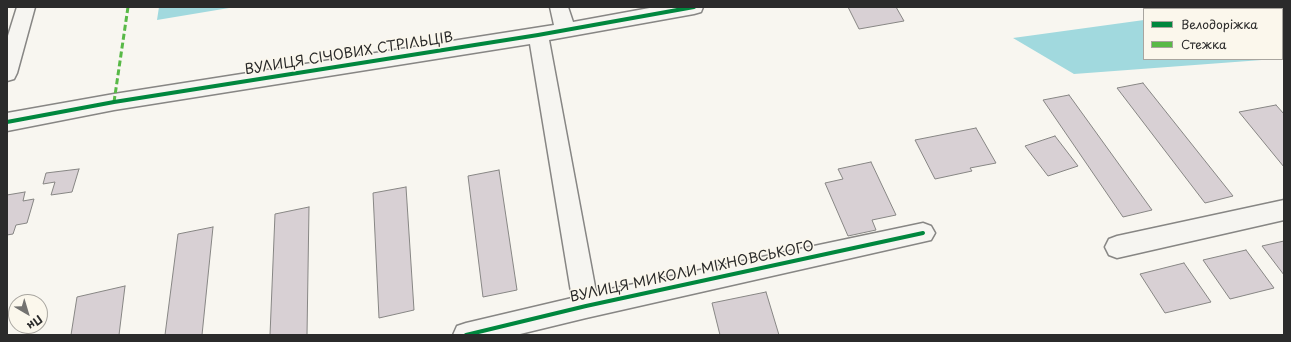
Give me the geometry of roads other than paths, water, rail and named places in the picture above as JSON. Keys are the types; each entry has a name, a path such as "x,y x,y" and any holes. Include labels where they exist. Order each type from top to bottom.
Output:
{"street":[{"path":"7,73 26,7"},
{"path":"560,7 565,30"},
{"name":"ВУЛИЦЯ СІЧОВИХ СТРІЛЬЦІВ","path":"7,122 122,101 538,35 694,7"},
{"path":"538,35 586,306"},
{"path":"1117,247 1284,210"},
{"name":"ВУЛИЦЯ МИКОЛИ МІХНОВСЬКОГО","path":"466,335 586,306 923,233"}],"water":[{"path":"159,7 235,7 157,20"},
{"path":"1143,20 1143,60 1262,60 1074,74 1013,38"}]}
